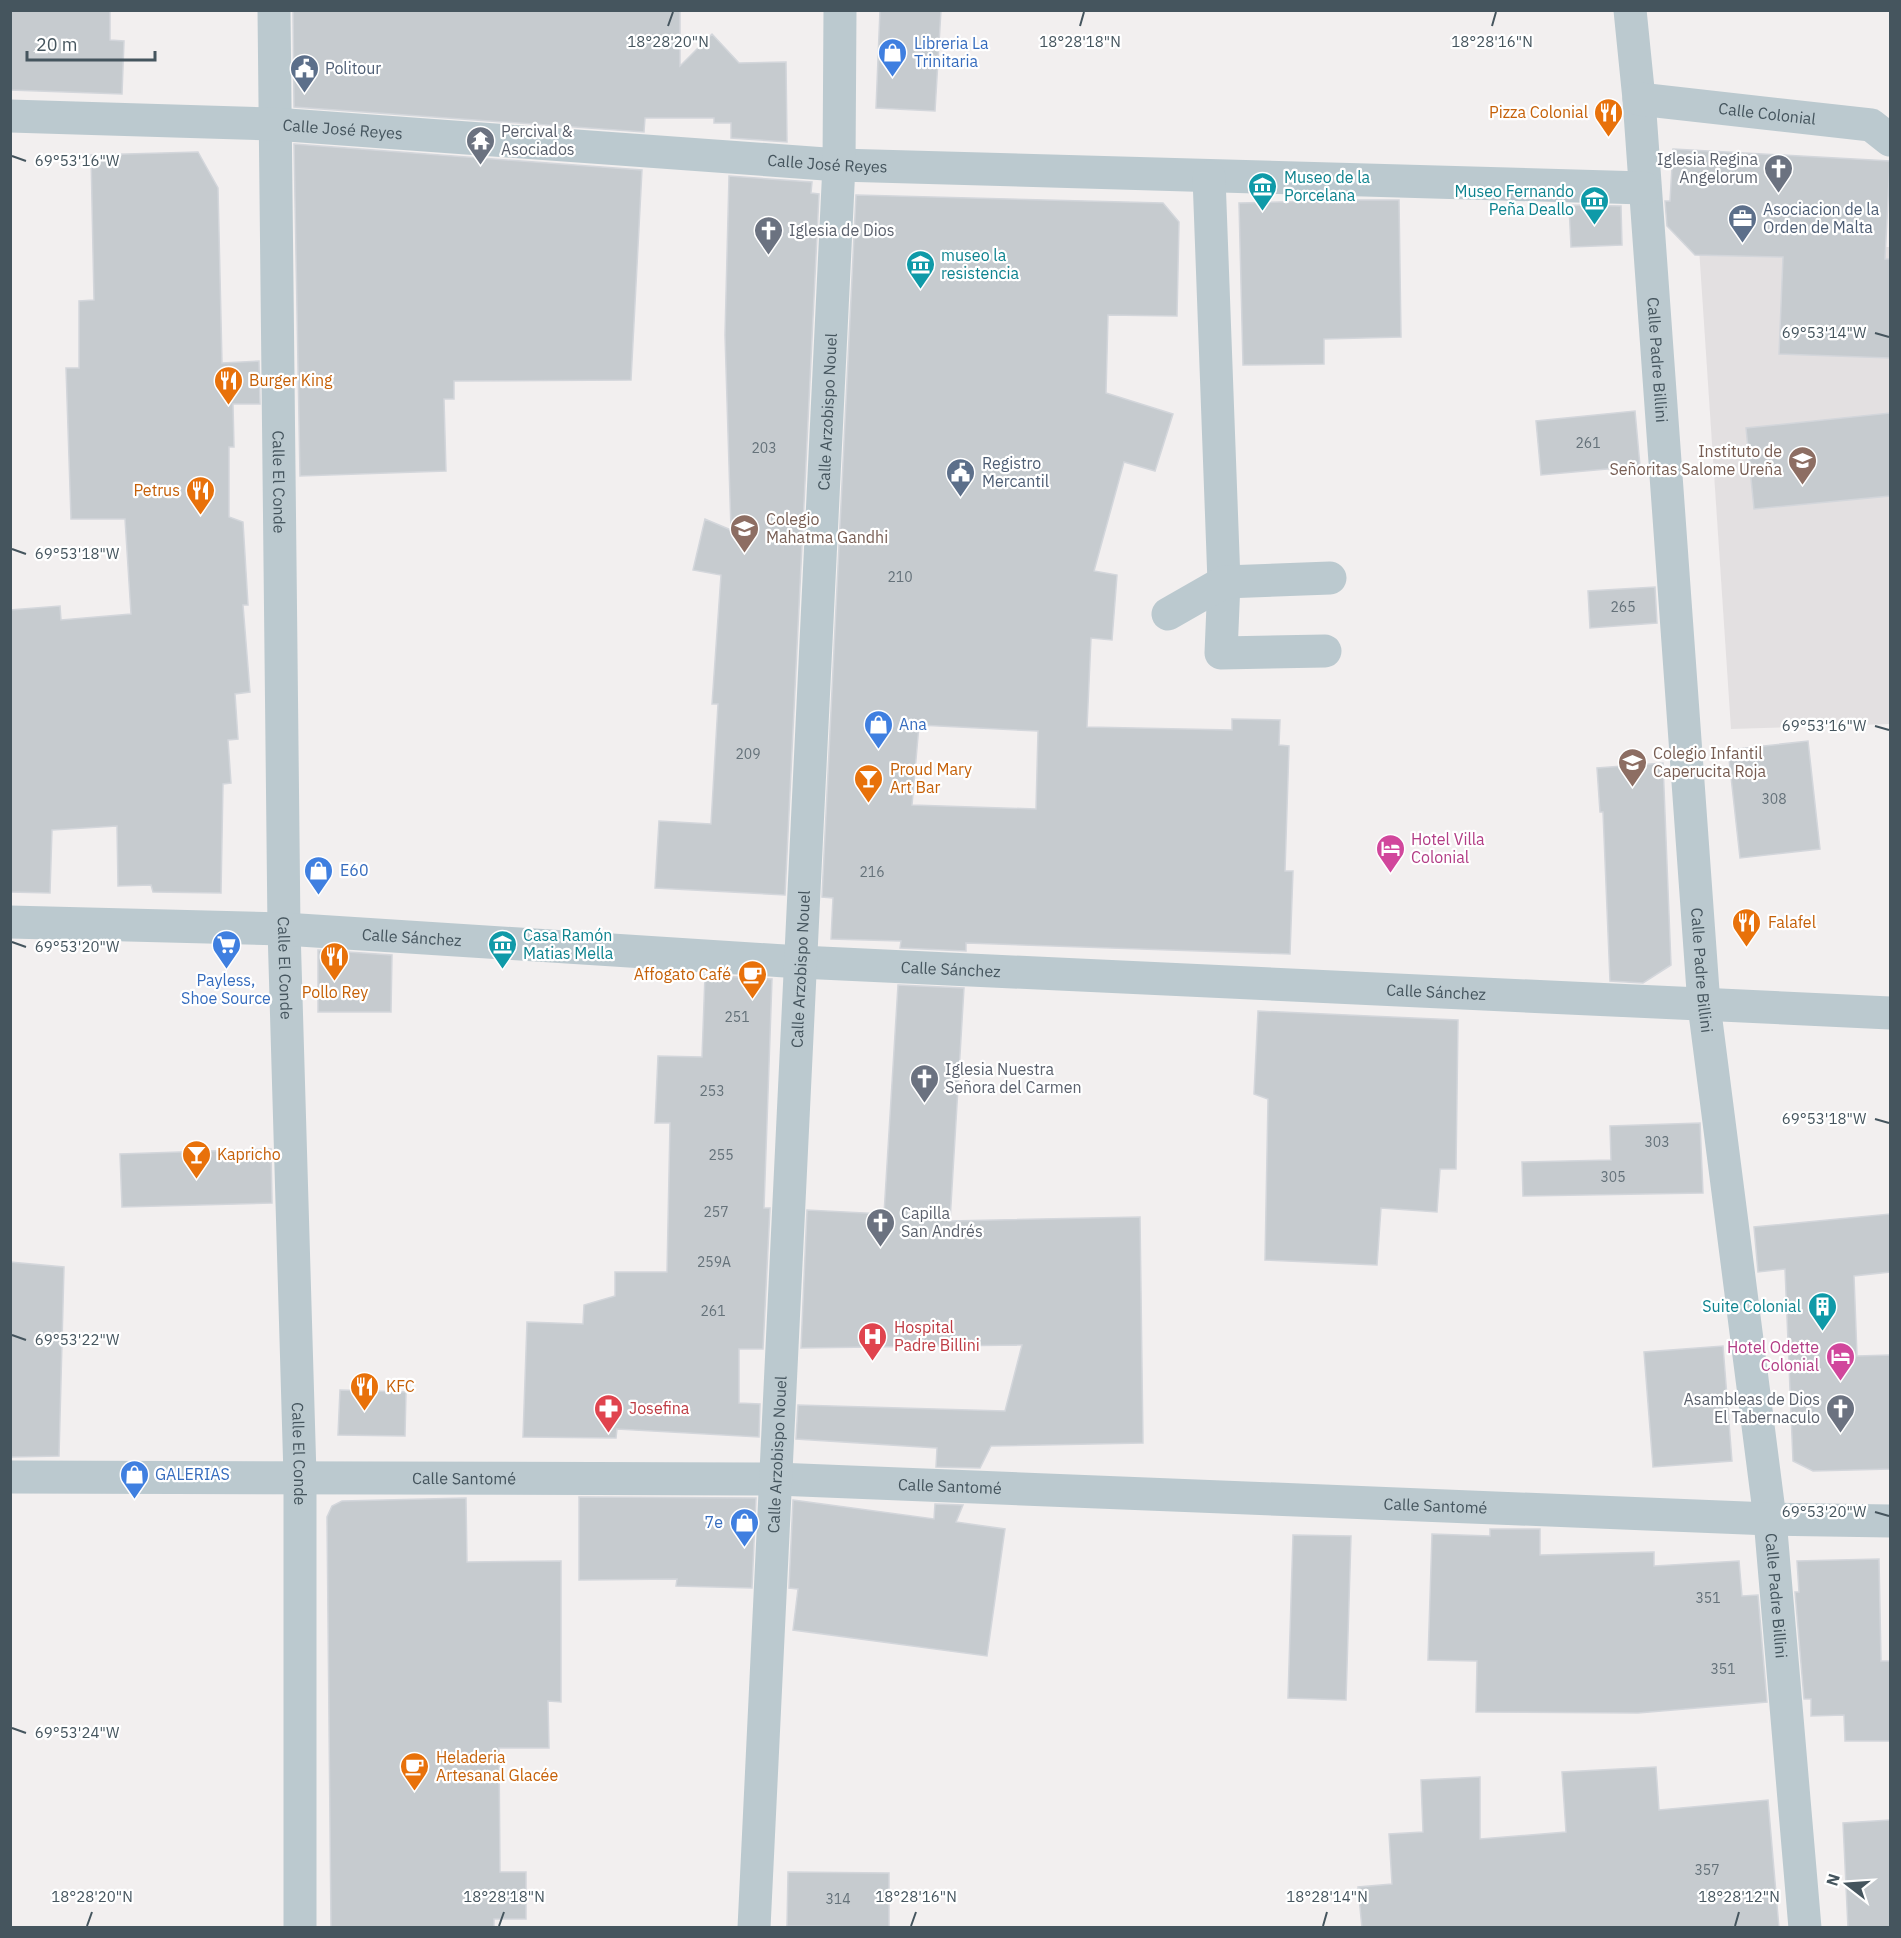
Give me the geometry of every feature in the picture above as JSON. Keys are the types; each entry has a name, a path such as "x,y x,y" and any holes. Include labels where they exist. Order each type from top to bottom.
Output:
{"street":[{"name":"Calle El Conde","path":"274,10 284,929 300,1476 300,1928"},
{"name":"Calle Arzobispo Nouel","path":"754,1928 839,165 840,10"},
{"name":"Calle Padre Billini","path":"1630,10 1640,99 1644,188 1704,1005 1770,1520 1805,1928"},
{"name":"Calle Colonial","path":"1640,99 1871,125 1890,140"},
{"name":"Calle José Reyes","path":"10,116 274,124 839,165 1644,188"},
{"path":"1209,177 1224,582 1221,653 1325,651"},
{"path":"1168,614 1224,582 1330,578"},
{"name":"Calle Sánchez","path":"10,922 284,929 800,962 1890,1013"},
{"name":"Calle Santomé","path":"10,1477 776,1479 1770,1520 1890,1521"}],"shaded area":[{"name":"Instituto de Señoritas Salome Ureña","path":"1890,247 1890,724 1731,729 1699,248"}],"building":[{"path":"10,10 110,10 110,40 124,41 122,94 10,90"},
{"path":"293,10 680,10 680,66 712,34 739,63 786,62 787,142 731,138 731,123 714,123 714,118 645,118 644,132 294,107"},
{"path":"880,10 941,10 935,111 876,108"},
{"path":"294,144 642,170 631,380 454,381 454,399 444,399 446,471 300,476"},
{"path":"1673,149 1890,161 1885,259 1890,259 1890,358 1779,354 1783,257 1695,255 1667,226 1665,201 1670,201"},
{"path":"198,152 218,188 222,363 259,361 260,404 233,404 234,447 229,447 229,517 243,522 248,605 243,605 250,692 235,694 238,739 228,740 231,783 223,784 221,893 153,892 151,885 118,886 117,826 52,830 50,893 10,892 10,610 60,606 61,620 131,614 125,519 71,519 66,368 79,368 79,301 94,300 91,155"},
{"path":"729,176 812,182 811,193 819,194 785,895 655,888 659,821 711,824 718,704 712,704 721,575 693,570 705,519 731,530 725,335"},
{"path":"856,195 1163,203 1179,222 1177,316 1108,315 1106,393 1173,414 1155,471 1124,462 1094,571 1117,575 1112,640 1091,638 1087,727 1232,730 1232,719 1280,720 1279,745 1289,746 1285,871 1293,871 1290,954 966,943 966,951 900,948 901,941 831,939 833,898 822,897","holes":["919,725 1038,731 1036,809 912,805"]},
{"path":"1399,200 1401,337 1324,339 1324,364 1243,365 1239,203"},
{"name":"Museo Fernando Peña Deallo","path":"1569,205 1621,206 1622,245 1571,247"},
{"path":"1635,411 1640,466 1541,475 1536,421"},
{"path":"1890,413 1890,496 1754,509 1746,428"},
{"path":"1655,587 1657,623 1590,628 1588,591"},
{"path":"1808,741 1820,849 1740,858 1728,750"},
{"path":"1663,763 1671,965 1643,983 1610,981 1603,812 1600,812 1597,768"},
{"path":"318,950 392,955 391,1012 318,1012"},
{"path":"705,975 772,979 764,1208 770,1208 763,1349 739,1349 739,1403 760,1404 759,1437 617,1429 616,1438 523,1437 527,1322 583,1324 584,1305 615,1296 615,1272 667,1272 670,1123 655,1123 658,1056 702,1057"},
{"path":"898,985 964,988 950,1221 1140,1217 1143,1443 991,1446 980,1468 936,1467 937,1448 796,1439 798,1405 1005,1411 1022,1345 801,1348 807,1210 884,1214"},
{"path":"1258,1011 1458,1020 1456,1169 1440,1169 1437,1212 1381,1208 1377,1265 1265,1260 1268,1099 1254,1094"},
{"path":"1700,1123 1703,1193 1523,1196 1522,1162 1611,1160 1610,1126"},
{"name":"Kapricho","path":"271,1149 272,1203 122,1207 120,1154"},
{"path":"1890,1214 1890,1272 1854,1276 1857,1356 1890,1355 1890,1469 1813,1471 1793,1461 1785,1269 1758,1272 1754,1227"},
{"path":"10,1262 64,1267 59,1456 10,1457"},
{"path":"1723,1346 1732,1461 1653,1467 1644,1352"},
{"path":"340,1390 406,1392 405,1436 338,1435"},
{"path":"579,1497 756,1498 752,1588 676,1586 677,1579 579,1580"},
{"path":"466,1498 467,1562 561,1561 561,1702 548,1701 549,1748 499,1748 500,1872 526,1872 526,1919 494,1919 494,1928 331,1928 327,1517 332,1506 342,1501"},
{"path":"793,1500 934,1519 935,1504 963,1505 956,1522 1005,1529 987,1656 793,1630 798,1589 789,1588"},
{"path":"1490,1529 1540,1529 1540,1555 1654,1552 1654,1566 1739,1561 1742,1596 1758,1595 1767,1702 1638,1713 1476,1712 1477,1661 1428,1660 1432,1534 1490,1536"},
{"path":"1293,1535 1351,1536 1346,1700 1288,1698"},
{"path":"1879,1559 1881,1661 1890,1661 1890,1741 1845,1741 1844,1715 1811,1716 1811,1699 1804,1699 1795,1592 1799,1592 1797,1561"},
{"path":"1656,1767 1659,1810 1768,1800 1779,1928 1362,1928 1358,1887 1392,1884 1389,1834 1423,1832 1421,1780 1480,1777 1480,1839 1566,1832 1562,1772"},
{"path":"1890,1820 1890,1928 1848,1928 1843,1823"},
{"path":"788,1872 889,1873 889,1927 787,1926"}],"place":[{"name":"Libreria La Trinitaria","path":"893,78"},
{"name":"Politour","path":"304,94"},
{"name":"Pizza Colonial","path":"1609,138"},
{"name":"Percival & Asociados","path":"480,166"},
{"name":"Iglesia Regina Angelorum","path":"1779,194"},
{"name":"Museo de la Porcelana","path":"1263,212"},
{"name":"Museo Fernando Peña Deallo","path":"1595,226"},
{"name":"Asociacion de la Orden de Malta","path":"1742,244"},
{"name":"Iglesia de Dios","path":"768,256"},
{"name":"museo la resistencia","path":"920,290"},
{"name":"Burger King","path":"228,406"},
{"name":"Instituto de Señoritas Salome Ureña","path":"1803,486"},
{"name":"Registro Mercantil","path":"961,498"},
{"name":"Petrus","path":"201,516"},
{"name":"Colegio Mahatma Gandhi","path":"745,554"},
{"name":"Ana","path":"878,750"},
{"name":"Colegio Infantil Caperucita Roja","path":"1632,788"},
{"name":"Proud Mary Art Bar","path":"869,804"},
{"name":"Hotel Villa Colonial","path":"1390,874"},
{"name":"E60","path":"319,896"},
{"name":"Falafel","path":"1747,948"},
{"name":"Payless, Shoe Source","path":"226,970"},
{"name":"Casa Ramón Matias Mella","path":"502,970"},
{"name":"Pollo Rey","path":"335,982"},
{"name":"Affogato Café","path":"752,1000"},
{"name":"Iglesia Nuestra Señora del Carmen","path":"924,1104"},
{"name":"Kapricho","path":"196,1180"},
{"name":"Capilla San Andrés","path":"880,1248"},
{"name":"Suite Colonial","path":"1822,1332"},
{"name":"Hospital Padre Billini","path":"873,1362"},
{"name":"Hotel Odette Colonial","path":"1840,1382"},
{"name":"KFC","path":"365,1412"},
{"name":"Josefina","path":"608,1434"},
{"name":"Asambleas de Dios El Tabernaculo","path":"1841,1434"},
{"name":"GALERIAS","path":"134,1500"},
{"name":"7e","path":"744,1548"},
{"name":"Heladeria Artesanal Glacée","path":"415,1792"}]}
